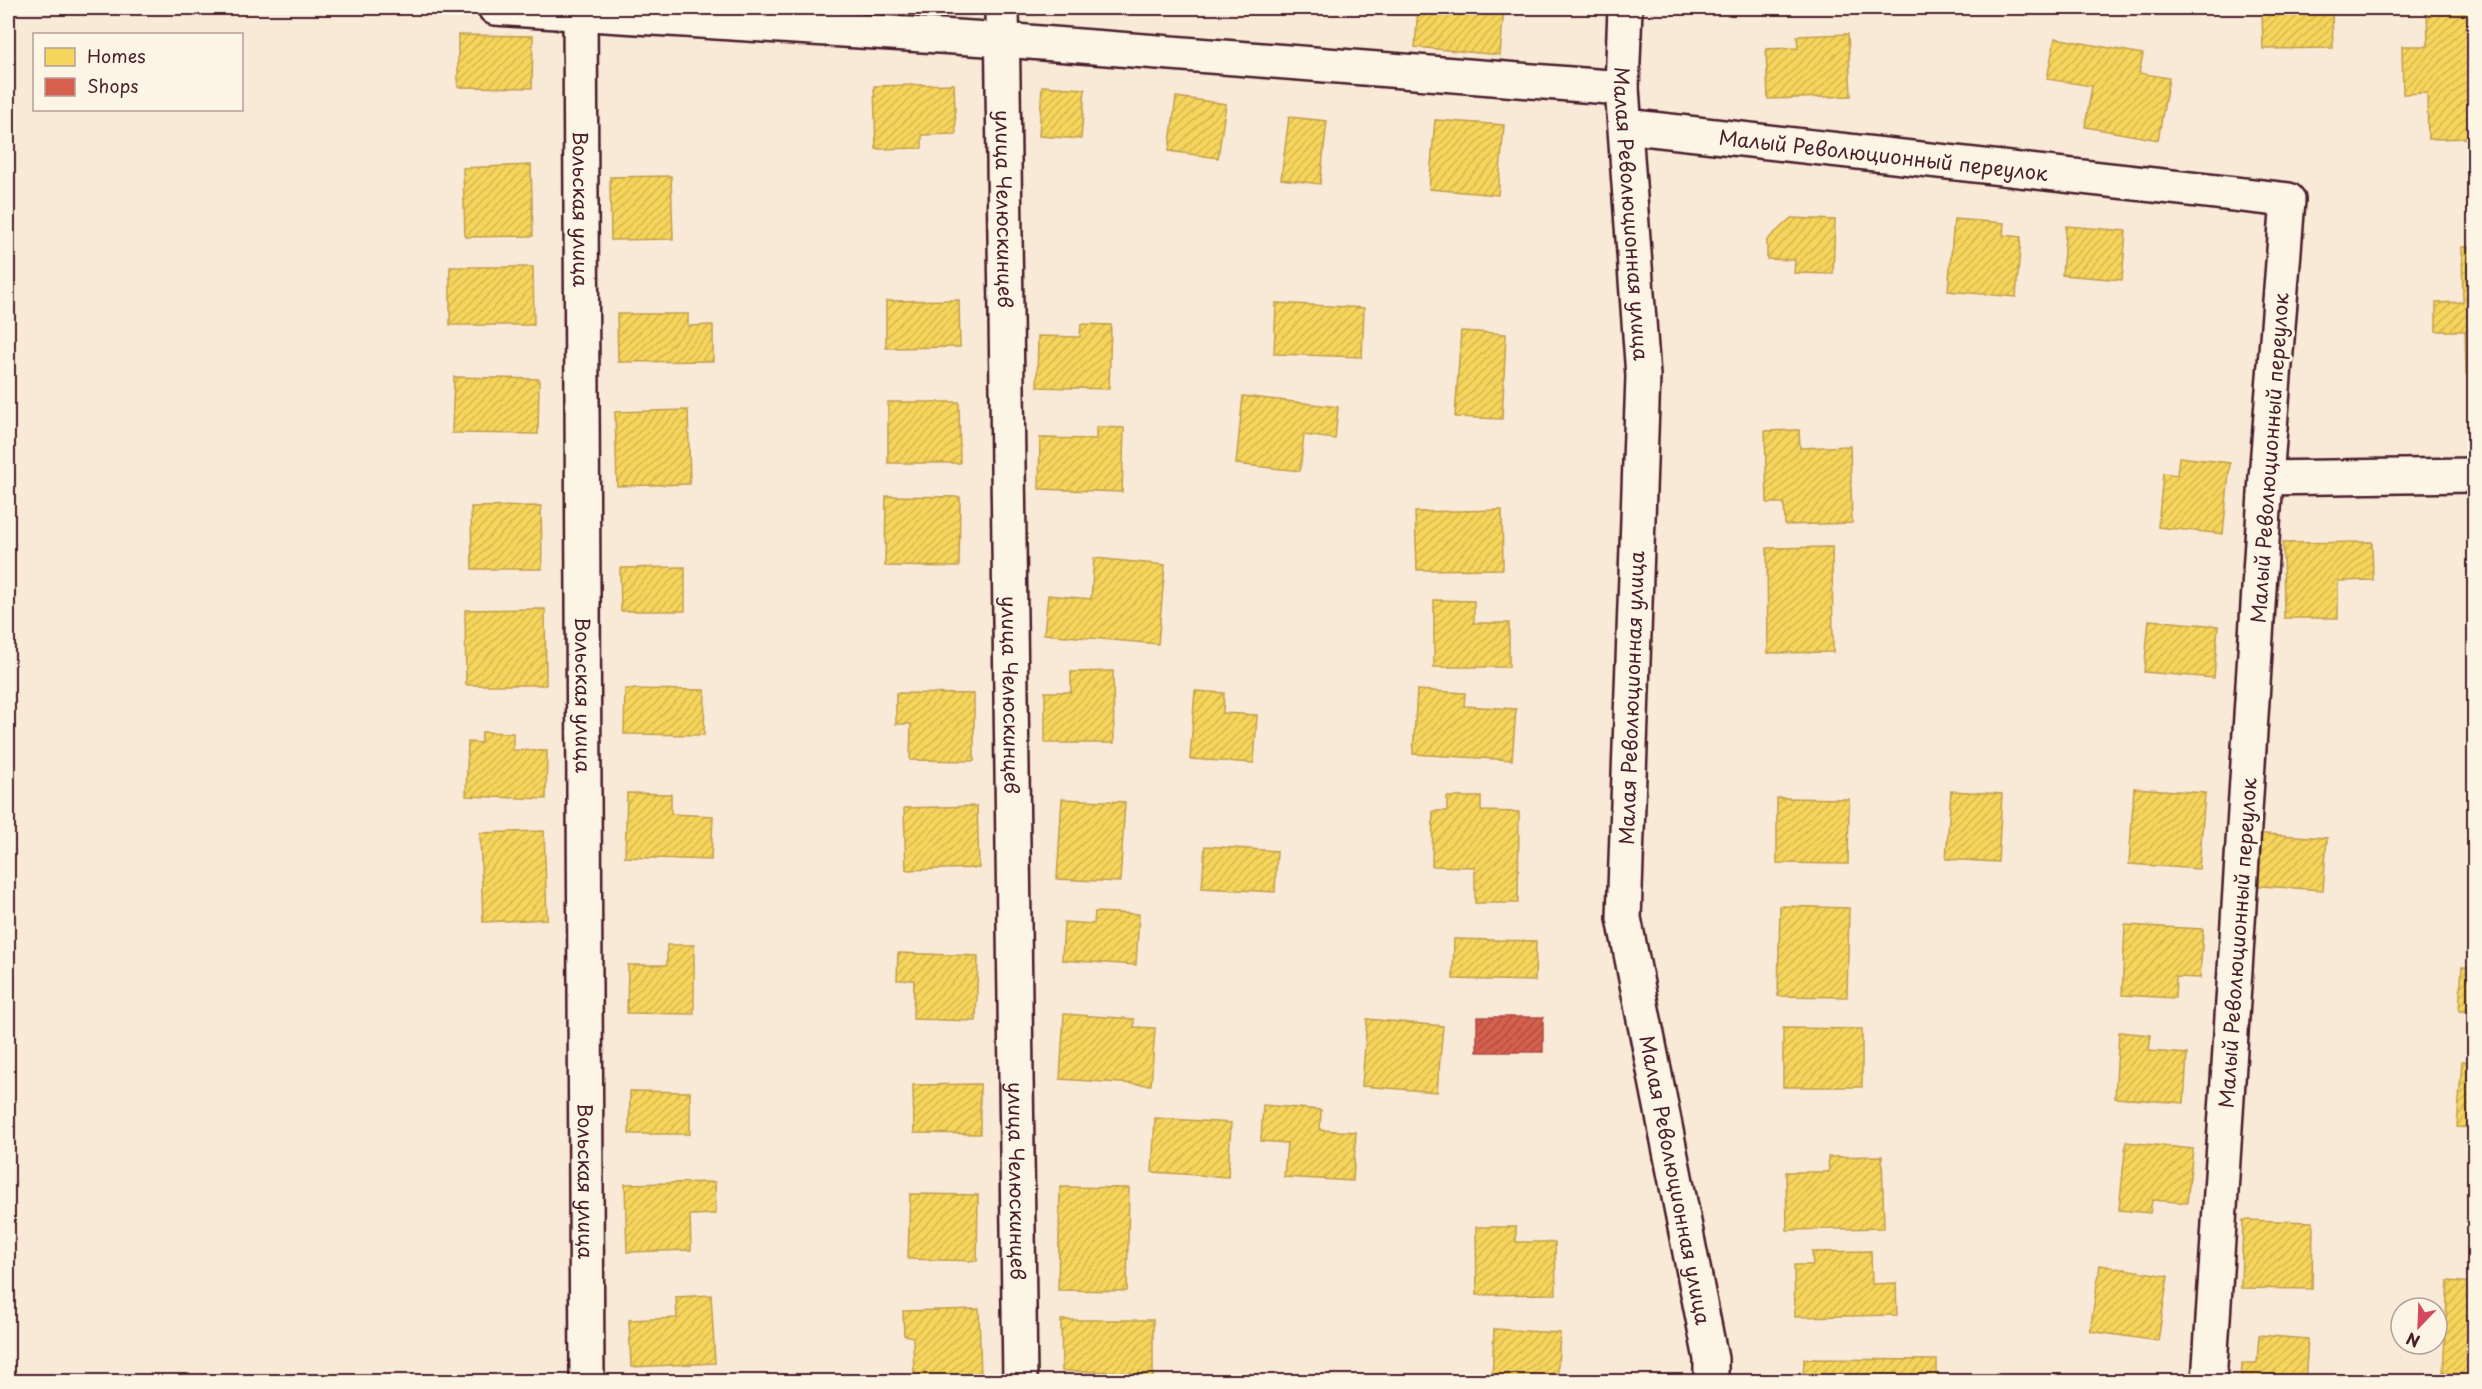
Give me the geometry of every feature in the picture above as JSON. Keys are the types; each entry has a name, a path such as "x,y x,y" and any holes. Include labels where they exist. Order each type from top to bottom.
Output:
{"street":[{"path":"495,8 580,10 1003,40 1622,88"},
{"name":"улица Челюскинцев","path":"1002,8 1020,1382"},
{"name":"Малая Революционная улица","path":"1625,8 1622,88 1642,376 1624,918 1711,1359 1712,1382"},
{"name":"Вольская улица","path":"580,10 587,1382"},
{"name":"Малый Революционный переулок","path":"1625,126 2288,200 2266,478 2209,1382"},
{"path":"2266,478 2475,475"}],"building: Homes":[{"path":"1418,8 1504,8 1500,55 1415,47"},
{"path":"2262,8 2332,8 2333,48 2263,49"},
{"path":"2427,8 2474,8 2474,138 2428,139 2427,93 2403,94 2402,46 2428,46"},
{"path":"1848,34 1851,96 1768,99 1766,49 1798,48 1797,36"},
{"path":"458,35 533,36 532,88 458,87"},
{"path":"2055,38 2143,54 2139,73 2169,78 2158,140 2085,127 2092,86 2047,79"},
{"path":"954,84 956,134 922,135 922,148 876,149 874,86"},
{"path":"1042,86 1085,89 1081,139 1039,136"},
{"path":"1176,97 1226,104 1218,158 1169,151"},
{"path":"1289,117 1327,121 1320,184 1281,179"},
{"path":"1435,120 1504,125 1498,195 1429,189"},
{"path":"531,165 533,236 465,237 463,168"},
{"path":"671,176 673,239 611,240 610,177"},
{"path":"1791,218 1835,220 1833,274 1794,273 1795,260 1767,259 1767,240"},
{"path":"1954,219 2004,223 2003,235 2021,237 2016,297 1948,291"},
{"path":"2066,226 2126,231 2122,280 2062,275"},
{"path":"2462,247 2474,247 2474,374 2466,374 2465,331 2436,331 2436,303 2463,302"},
{"path":"450,267 533,267 534,325 450,325"},
{"path":"959,300 960,347 886,348 886,301"},
{"path":"1276,303 1364,308 1362,357 1274,354"},
{"path":"617,314 688,314 688,326 713,325 713,361 618,362"},
{"path":"1081,324 1111,325 1109,389 1037,387 1038,336 1080,337"},
{"path":"1461,331 1506,334 1502,419 1455,417"},
{"path":"454,377 539,379 538,434 452,433"},
{"path":"1243,396 1338,407 1335,439 1304,435 1300,471 1236,464"},
{"path":"888,402 959,402 960,463 888,463"},
{"path":"688,410 690,484 617,486 615,412"},
{"path":"1096,427 1124,428 1122,492 1039,489 1040,438 1096,439"},
{"path":"1799,430 1800,448 1850,446 1852,523 1785,525 1784,503 1767,503 1765,431"},
{"path":"2179,457 2230,463 2223,534 2158,527 2163,473 2177,475"},
{"path":"886,496 960,497 959,567 885,566"},
{"path":"541,506 542,569 472,569 471,507"},
{"path":"1502,510 1503,569 1417,570 1415,512"},
{"path":"2372,542 2373,580 2338,581 2338,618 2284,618 2283,543"},
{"path":"1832,547 1833,652 1768,653 1767,548"},
{"path":"1094,558 1165,565 1158,644 1044,634 1048,595 1091,599"},
{"path":"685,567 685,611 621,611 620,568"},
{"path":"1434,600 1474,601 1474,623 1509,623 1509,667 1434,667"},
{"path":"545,609 546,685 466,685 465,610"},
{"path":"2149,620 2218,626 2214,678 2144,672"},
{"path":"1113,671 1114,743 1045,743 1045,692 1071,692 1071,672"},
{"path":"625,689 705,690 704,735 624,734"},
{"path":"1417,690 1465,693 1464,706 1516,709 1512,760 1413,754"},
{"path":"1195,691 1224,693 1223,713 1257,715 1254,763 1190,759"},
{"path":"896,693 974,694 974,761 910,760 911,724 896,724"},
{"path":"482,732 513,733 513,750 547,751 546,799 466,796 468,742 481,743"},
{"path":"2134,788 2205,793 2199,869 2129,864"},
{"path":"1951,791 2002,794 1998,862 1946,859"},
{"path":"627,793 671,794 671,814 713,816 711,860 625,857"},
{"path":"1447,797 1481,797 1481,811 1519,812 1518,903 1475,903 1475,867 1432,866 1433,811 1447,811"},
{"path":"1777,798 1849,799 1848,864 1777,863"},
{"path":"1062,799 1125,802 1120,882 1057,879"},
{"path":"977,806 979,868 906,870 904,808"},
{"path":"544,831 547,919 483,922 480,833"},
{"path":"2250,833 2327,838 2323,890 2247,885"},
{"path":"2472,843 2474,844 2474,894 2470,894"},
{"path":"1205,846 1277,851 1275,892 1202,888"},
{"path":"1780,906 1849,908 1847,997 1778,996"},
{"path":"1095,912 1139,914 1136,965 1062,960 1064,922 1094,924"},
{"path":"2125,925 2203,929 2200,978 2176,977 2175,998 2122,995"},
{"path":"1454,939 1536,941 1535,981 1453,979"},
{"path":"667,945 694,945 694,1014 627,1013 628,965 667,965"},
{"path":"898,953 978,956 976,1021 913,1019 914,980 897,980"},
{"path":"2462,967 2474,968 2474,1012 2459,1011"},
{"path":"1064,1014 1134,1019 1134,1027 1155,1028 1151,1085 1060,1079"},
{"path":"1367,1019 1443,1026 1437,1092 1362,1086"},
{"path":"1783,1028 1862,1029 1862,1087 1783,1087"},
{"path":"2119,1032 2151,1035 2149,1051 2187,1054 2184,1103 2115,1098"},
{"path":"2462,1061 2474,1062 2474,1128 2457,1127"},
{"path":"980,1084 980,1134 914,1133 913,1085"},
{"path":"630,1091 690,1092 690,1134 629,1134"},
{"path":"1263,1105 1321,1110 1320,1130 1356,1132 1353,1181 1284,1177 1287,1143 1261,1141"},
{"path":"1155,1118 1231,1123 1228,1177 1152,1172"},
{"path":"2126,1142 2193,1149 2187,1203 2152,1200 2150,1213 2119,1210"},
{"path":"1882,1156 1884,1228 1787,1230 1786,1172 1829,1172 1828,1157"},
{"path":"2470,1178 2474,1178 2474,1251 2468,1250"},
{"path":"715,1182 716,1214 690,1215 691,1250 627,1252 625,1184"},
{"path":"1060,1187 1129,1188 1127,1291 1058,1290"},
{"path":"910,1194 978,1195 977,1261 908,1259"},
{"path":"2243,1220 2313,1222 2312,1289 2241,1288"},
{"path":"1476,1227 1516,1227 1516,1242 1555,1242 1556,1294 1477,1295"},
{"path":"1871,1251 1872,1284 1896,1283 1897,1315 1795,1317 1794,1265 1813,1265 1812,1252"},
{"path":"2100,1265 2168,1276 2158,1341 2090,1331"},
{"path":"2448,1281 2474,1283 2472,1375 2443,1373 2444,1356 2449,1356 2449,1296 2447,1296"},
{"path":"711,1295 715,1363 631,1367 629,1320 677,1318 676,1297"},
{"path":"979,1309 981,1380 914,1381 913,1337 904,1335 903,1311"},
{"path":"1061,1320 1153,1320 1153,1382 1117,1382 1117,1372 1062,1371"},
{"path":"1494,1329 1560,1333 1557,1382 1492,1382"},
{"path":"2259,1335 2308,1339 2305,1382 2241,1382 2242,1363 2257,1363"},
{"path":"1804,1359 1937,1360 1937,1382 1803,1382"}],"building: Shops":[{"path":"1477,1017 1543,1017 1543,1052 1477,1052"}]}
